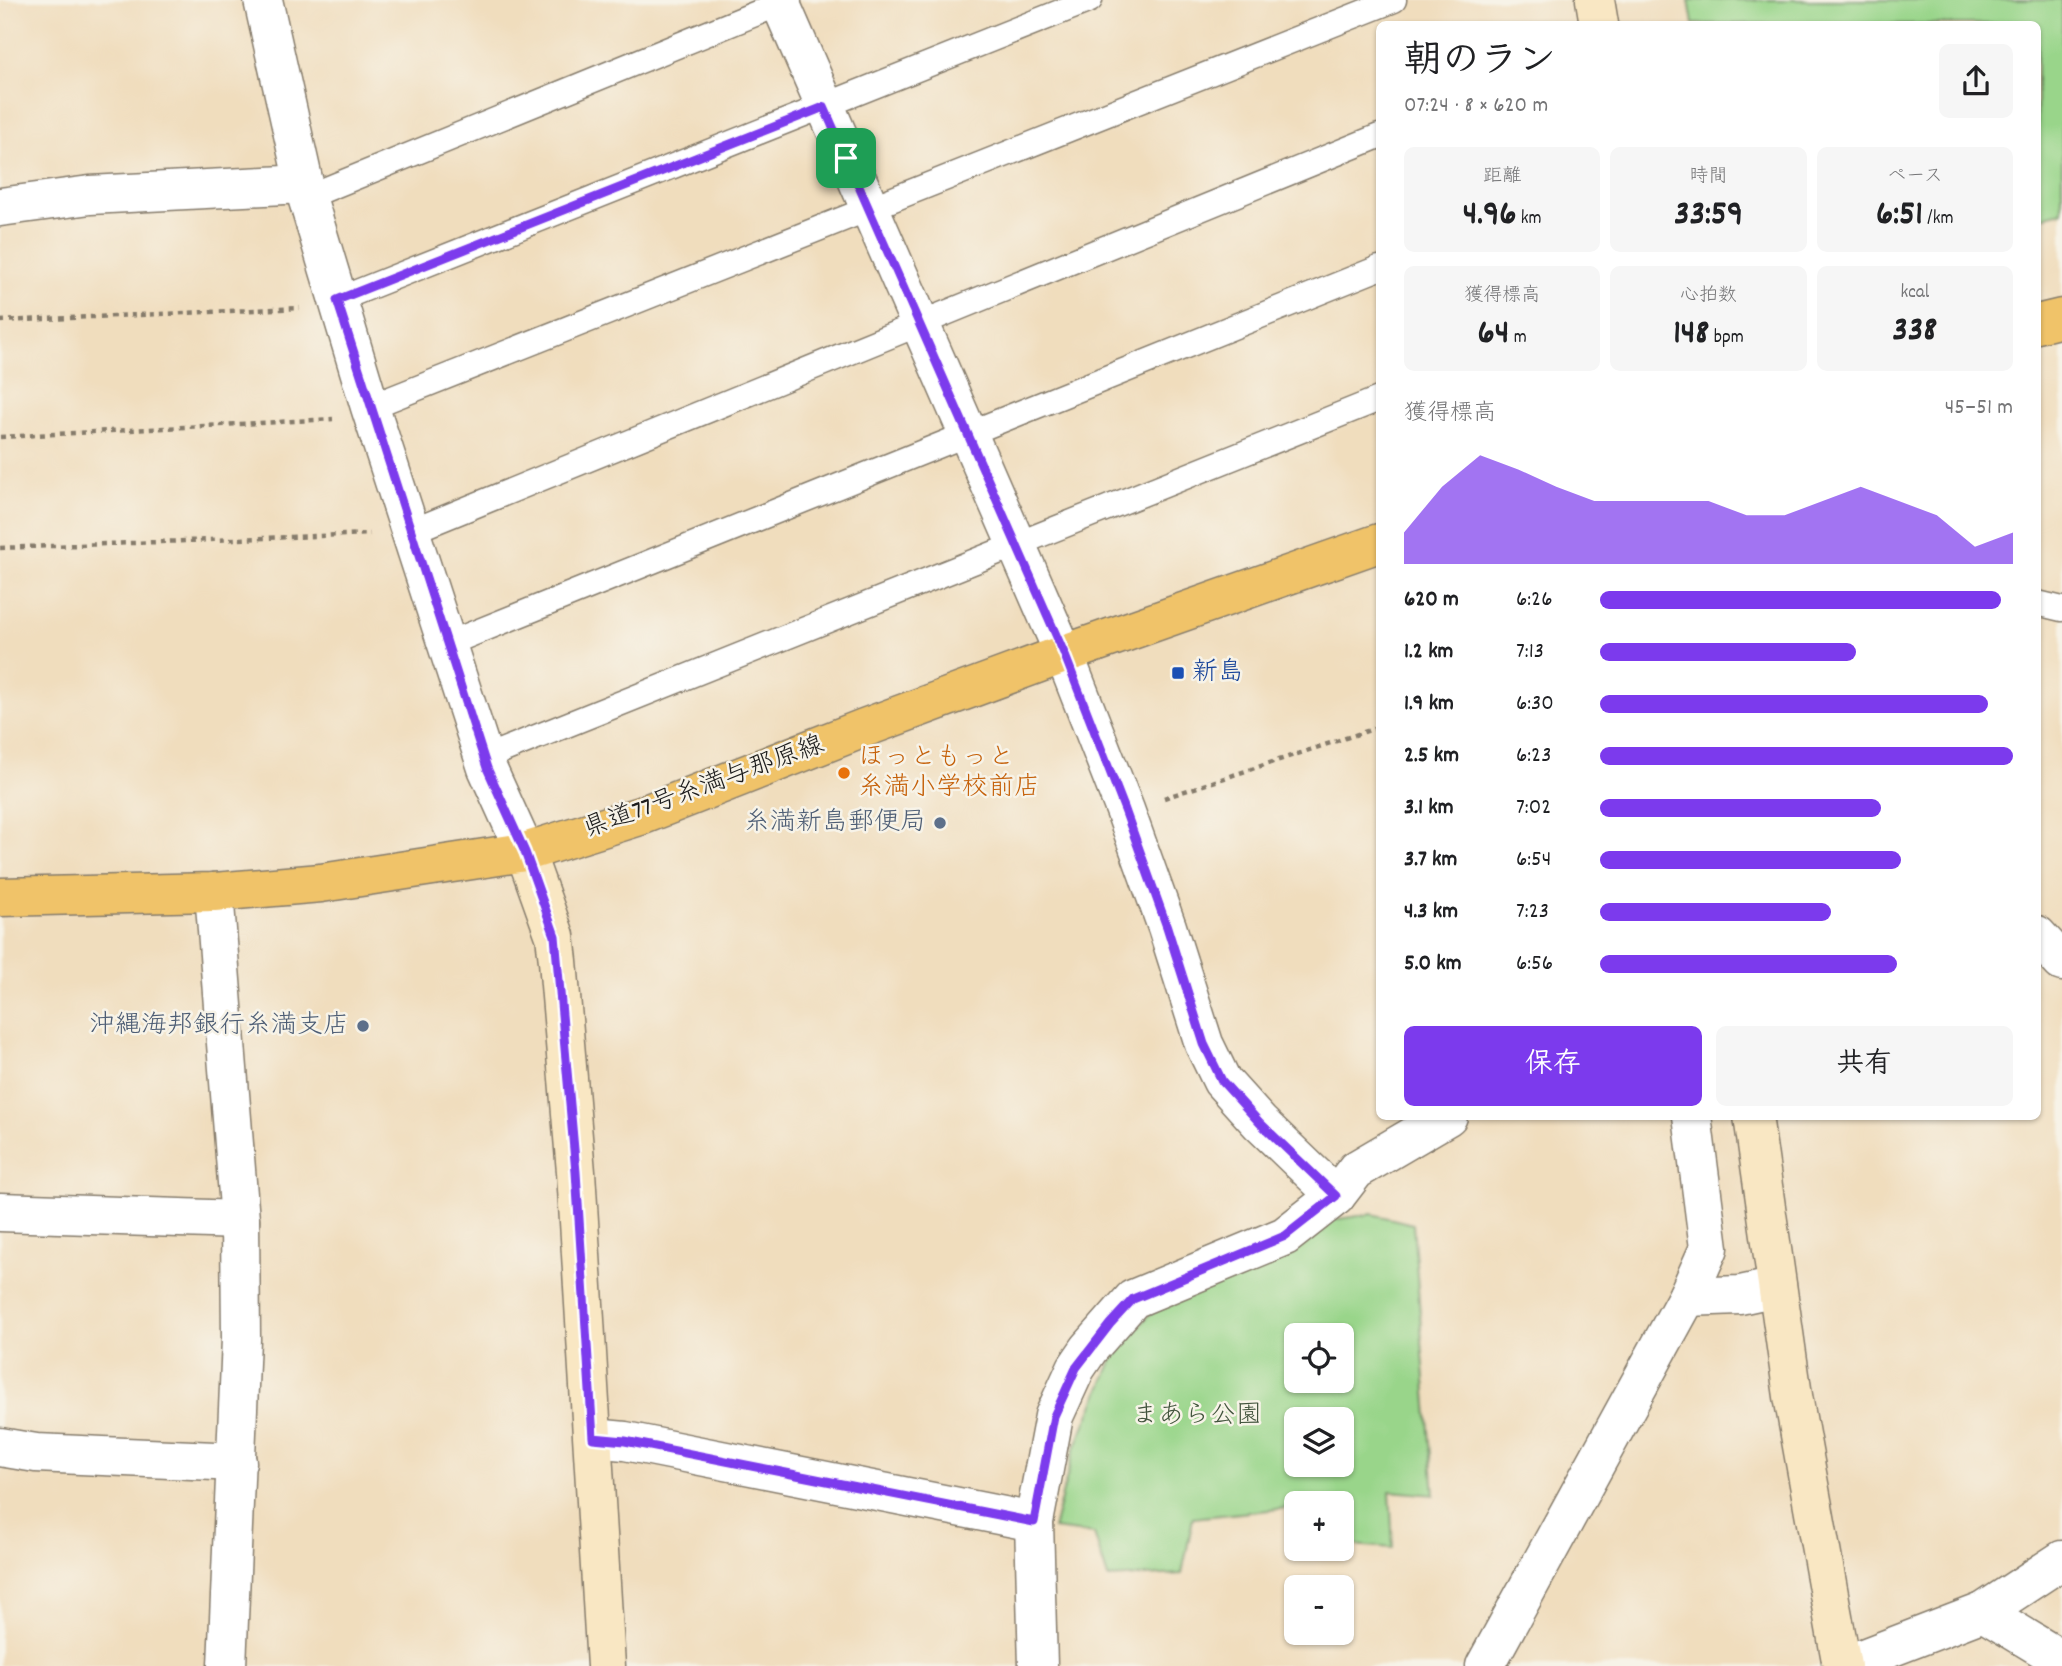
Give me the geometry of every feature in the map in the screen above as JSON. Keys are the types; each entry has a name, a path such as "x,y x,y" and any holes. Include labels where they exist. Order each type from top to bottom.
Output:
{"main road":[{"path":"2041,323 2062,318"},
{"name":"県道77号糸満与那原線","path":"0,897 214,892 333,882 525,852 643,815 1064,653 1376,543"}],"street":[{"path":"269,0 263,0 305,190 337,300 484,758 525,852 555,936 576,1172 606,1666"},
{"path":"1595,0 1598,21"},
{"path":"782,1 868,209 1064,653 1167,927 1204,1044 1222,1081 1260,1123 1336,1196"},
{"path":"0,207 90,195 305,190"},
{"path":"214,892 240,1220 241,1339 227,1666"},
{"path":"2041,939 2062,961"},
{"path":"1038,1666 1034,1522 1054,1416 1076,1368 1133,1299 1285,1236 1336,1196 1356,1170 1441,1120"},
{"path":"1485,1666 1687,1297 1710,1248 1693,1120"},
{"path":"1755,1120 1793,1396 1843,1666 1983,1612 2062,1560"},
{"path":"0,1212 240,1220"},
{"path":"1687,1297 1740,1294 1777,1287"},
{"path":"593,1438 625,1441 1034,1522"},
{"path":"0,1447 36,1453 237,1462"},
{"path":"1983,1612 2062,1660"}],"lane":[{"path":"337,300 1090,0"},
{"path":"370,407 1394,0"},
{"path":"305,190 782,1"},
{"path":"410,533 1376,137"},
{"path":"447,644 1376,269"},
{"path":"484,758 1376,400"},
{"path":"2041,604 2062,609"}],"path":[{"path":"0,321 304,308 337,300"},
{"path":"0,437 329,420 370,407"},
{"path":"0,548 410,533"},
{"path":"1125,810 1376,728"}],"green space":[{"path":"1689,0 2062,0 2062,212 2041,217 2041,21 1692,21"},
{"name":"まあら公園","path":"1372,1214 1413,1224 1434,1495 1390,1491 1393,1548 1354,1545 1354,1491 1284,1491 1284,1508 1193,1518 1182,1574 1108,1578 1094,1534 1053,1529 1074,1450 1112,1361 1164,1296 1324,1218 1338,1219"}],"place":[{"name":"新島","path":"1178,673"},
{"name":"ほっともっと 糸満小学校前店","path":"844,773"},
{"name":"糸満新島郵便局","path":"940,823"},
{"name":"沖縄海邦銀行糸満支店","path":"363,1026"}],"route":[{"path":"824,107 846,158 1064,653 1167,927 1204,1044 1222,1081 1260,1123 1336,1196 1285,1236 1133,1299 1076,1368 1054,1416 1034,1522 625,1441 593,1438 576,1172 555,936 525,852 487,768 337,300 824,107"}]}
